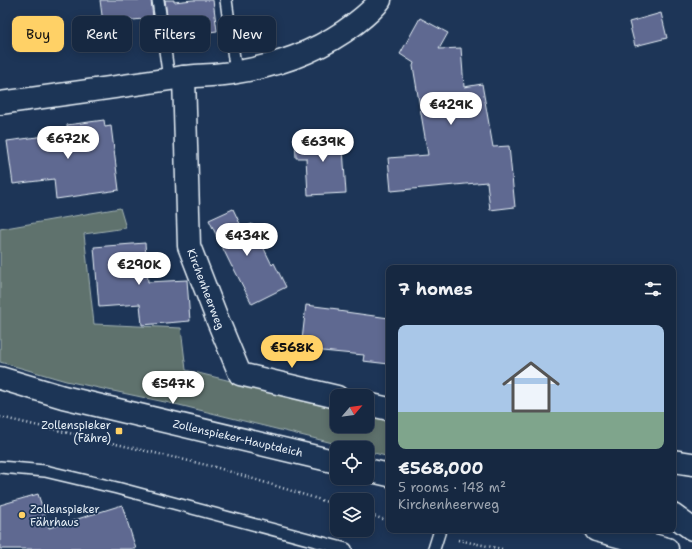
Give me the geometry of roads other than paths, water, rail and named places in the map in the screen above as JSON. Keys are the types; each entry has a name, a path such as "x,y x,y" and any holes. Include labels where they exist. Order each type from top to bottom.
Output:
{"street":[{"path":"0,103 176,78 236,72 276,64 318,48 349,29 365,17 380,0"},
{"name":"Kirchenheerweg","path":"176,78 189,246 240,374 330,395"},
{"name":"Zollenspieker-Hauptdeich","path":"0,378 63,397 330,460"},
{"path":"374,406 386,408"},
{"path":"676,461 692,464"},
{"path":"374,472 386,474"},
{"path":"676,517 692,529"},
{"path":"607,533 667,549"}],"lane":[{"path":"158,0 176,78"},
{"path":"226,0 236,72"},
{"path":"0,467 45,471 117,488 346,549"},
{"path":"434,549 439,533"}],"place":[{"name":"Zollenspieker (Fähre)","path":"119,431"},
{"name":"Zollenspieker Fährhaus","path":"22,515"}]}
